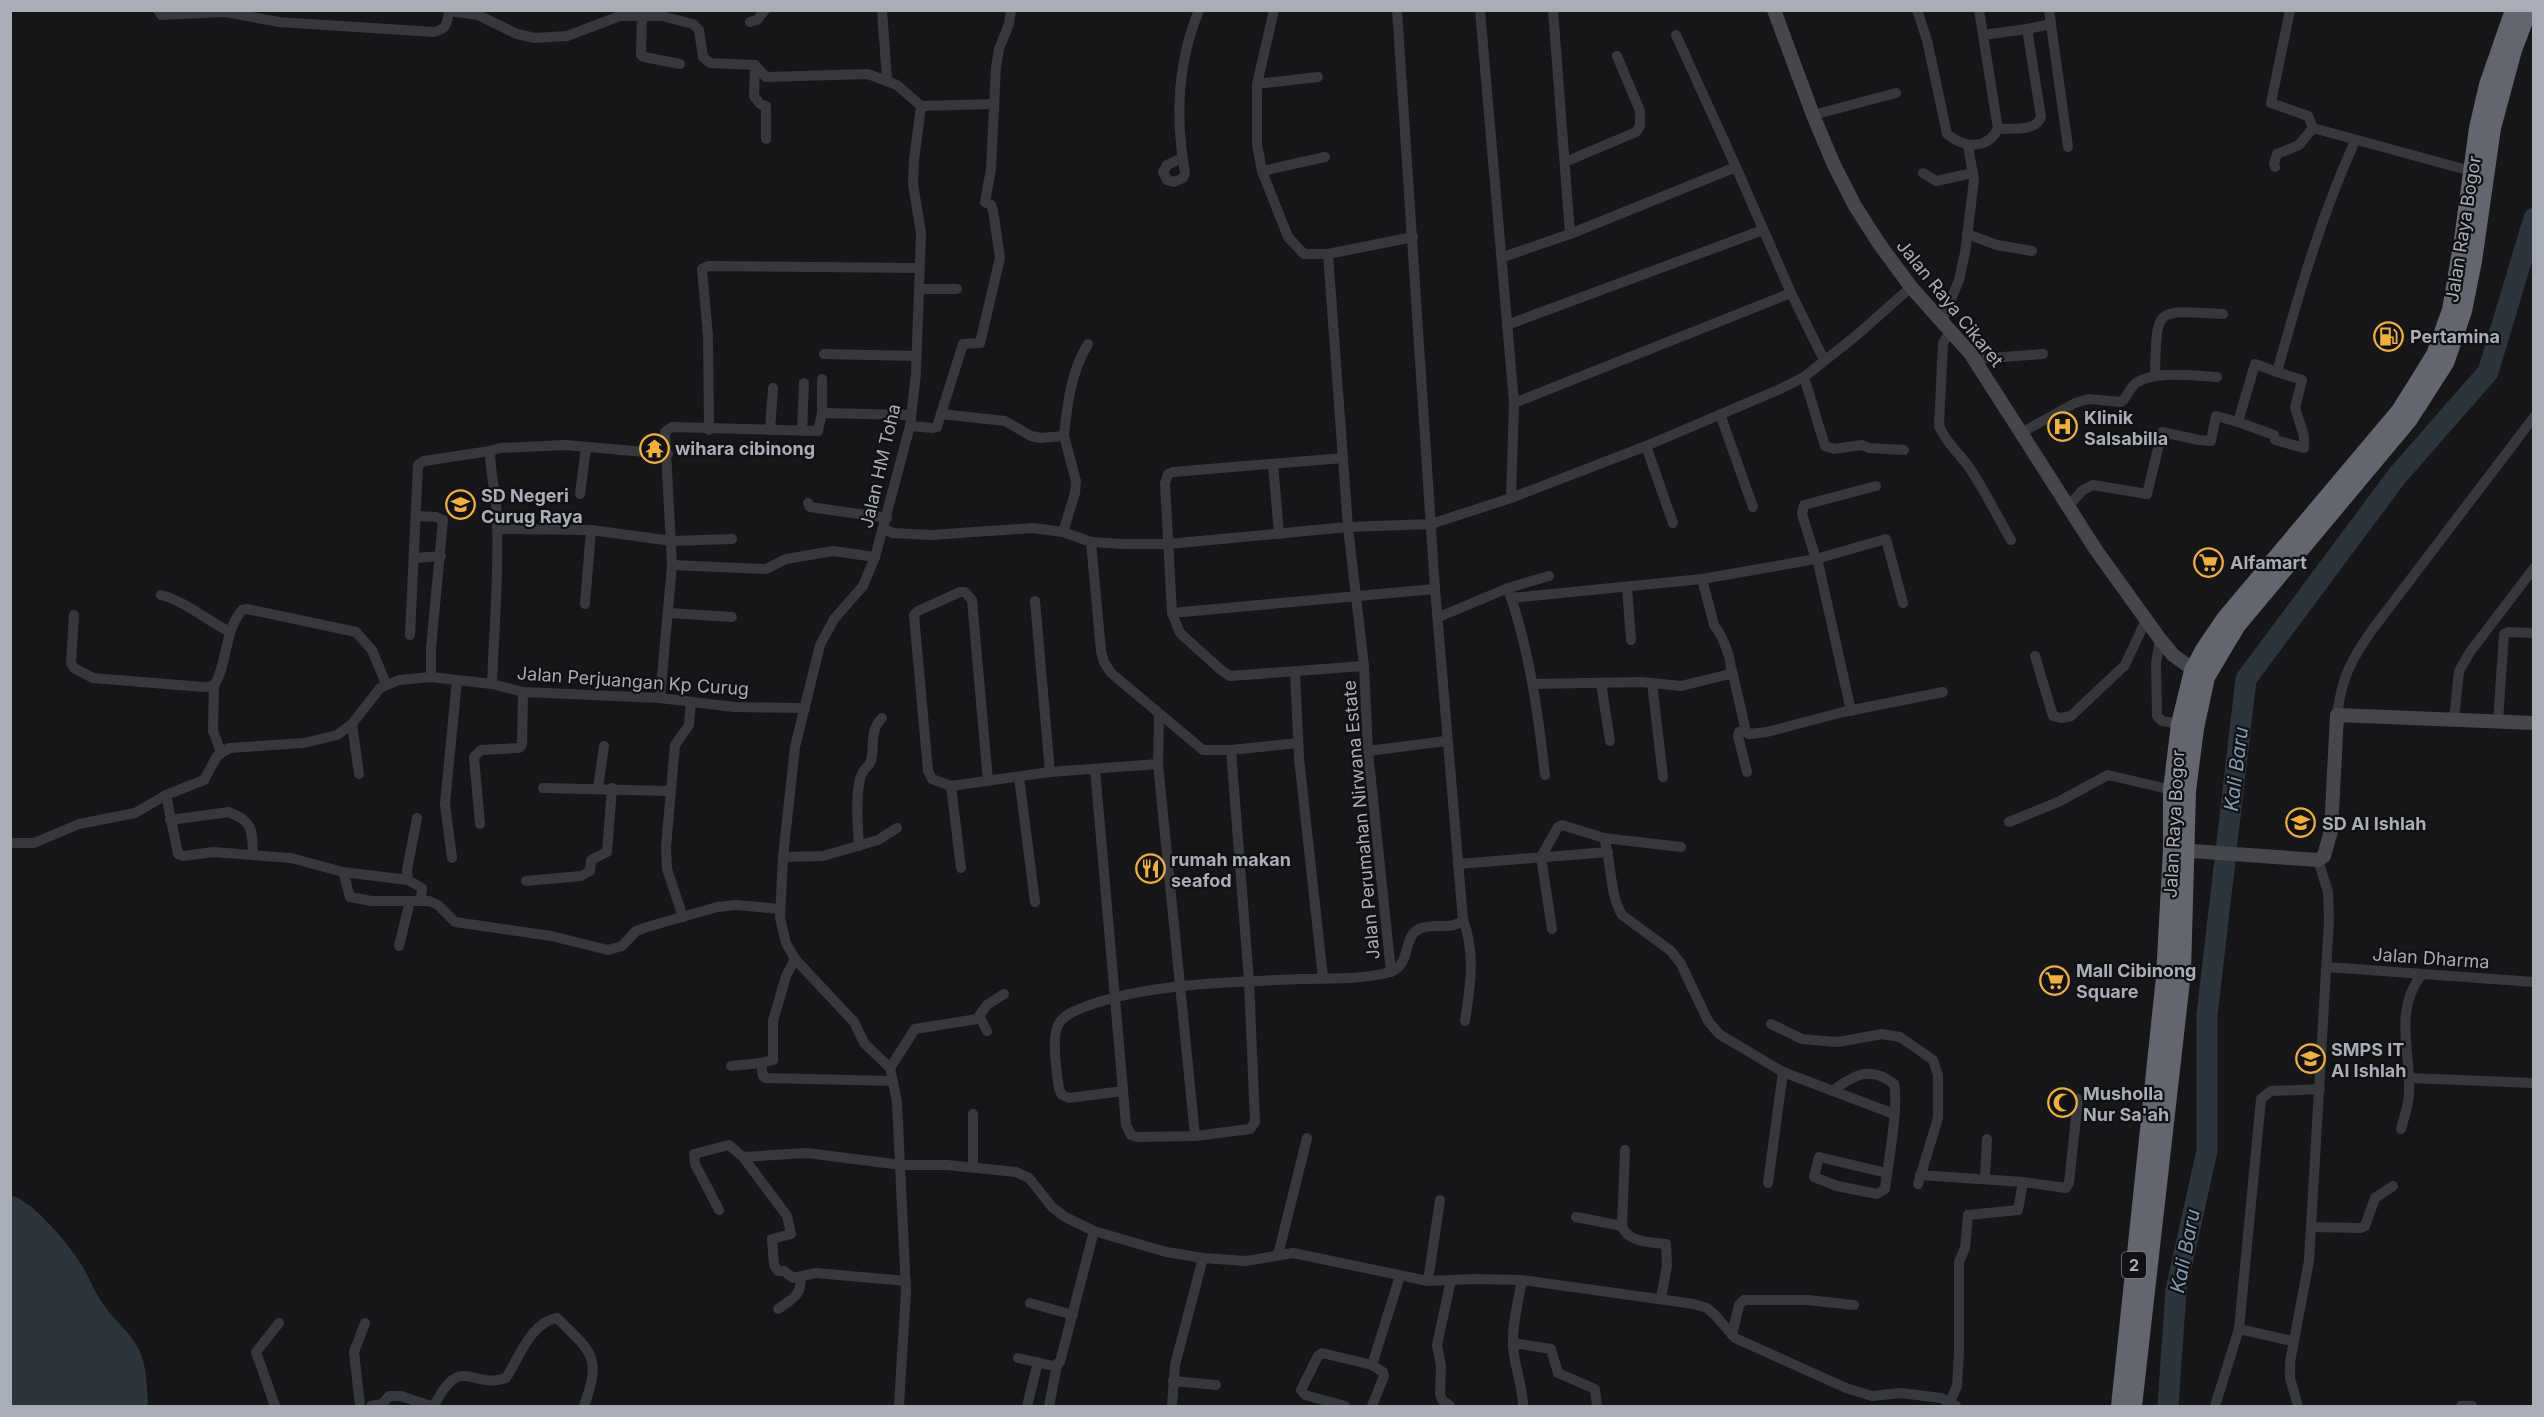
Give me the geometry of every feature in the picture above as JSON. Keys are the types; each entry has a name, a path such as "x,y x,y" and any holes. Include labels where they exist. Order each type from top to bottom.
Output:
{"highway":[{"name":"Jalan Raya Bogor","path":"2120,1407 2156,1125 2182,972 2180,850 2172,790 2180,724 2199,674 2225,618 2400,411 2435,355 2451,310 2472,171 2488,85 2523,11"},
{"name":"Jalan Raya Bogor","path":"2180,850 2198,708 2199,674 2237,625 2409,419 2445,363 2463,311 2473,261 2492,128 2523,11"},
{"name":"Jalan Raya Bogor","path":"2133,1407 2156,1125"}],"main road":[{"name":"Jalan Raya Cikaret","path":"1774,10 1813,115 1856,206 1880,245 1911,286 1974,359 2096,550 2160,639 2174,655 2199,674"},
{"path":"2180,850 2318,860 2324,856 2331,831 2337,715 2534,723"}],"street":[{"path":"158,10 161,15 209,11 238,13 312,25 434,32 443,30 447,26 449,11 478,15 517,34 544,38 567,36 620,16 662,16 693,24 699,30 703,57 710,63 755,65 766,77 868,74 887,80 908,93 921,106 993,104"},
{"path":"750,22 757,20 765,10"},
{"path":"882,10 887,80"},
{"path":"822,413 910,420 933,428 937,427 963,344 965,342 980,343 1000,258 993,210 991,205 985,202 984,197 991,168 996,67 1011,10"},
{"path":"1182,158 1179,91 1185,50 1199,10"},
{"path":"1274,10 1257,84 1257,144 1262,171 1288,237 1293,245 1304,254 1328,254 1413,237"},
{"path":"1397,10 1446,741 1463,920 1469,939 1471,963 1465,1021"},
{"path":"1480,10 1514,403 1511,498"},
{"path":"1553,10 1570,234"},
{"path":"1917,10 1927,40 1945,128 1954,140 1968,146 1991,140 1998,129 1979,10"},
{"path":"2049,10 2068,147"},
{"path":"2290,10 2270,100 2271,103 2308,116 2313,128"},
{"path":"642,15 641,55 680,64"},
{"path":"1983,35 2051,24"},
{"path":"1998,129 2029,127 2039,122 2041,117 2027,29"},
{"path":"1676,35 1791,293 1824,360"},
{"path":"1564,162 1636,132 1640,126 1640,111 1617,56"},
{"path":"755,65 754,96 760,104 766,106 766,139"},
{"path":"1257,84 1318,77"},
{"path":"1813,115 1896,93"},
{"name":"Jalan HM Toha","path":"783,857 795,747 820,645 834,619 863,586 875,557 910,420 919,289 919,212 913,184 921,106"},
{"path":"2313,128 2472,171"},
{"path":"2275,167 2277,154 2299,145 2313,128"},
{"path":"2277,372 2324,214 2355,141"},
{"path":"1968,146 1974,180 1959,280 1943,343 1939,426 1944,437 1980,483 2011,540"},
{"path":"1262,171 1325,157"},
{"path":"1503,257 1570,234 1736,167"},
{"path":"1923,173 1936,181 1973,173"},
{"path":"1507,325 1763,230"},
{"path":"1967,234 1997,245 2032,251"},
{"name":"Jalan Perumahan Nirwana Estate","path":"1328,254 1348,527 1364,666 1368,751 1391,972"},
{"path":"709,430 706,370 708,336 702,269 708,266 919,268"},
{"path":"808,503 810,507 885,524 893,533 931,535 1033,528 1063,532 1091,542 1168,544 1348,527 1431,524 1511,498 1646,446 1780,389 1804,377 1857,335 1911,286"},
{"path":"919,289 957,289"},
{"path":"1514,403 1791,293"},
{"path":"2155,376 2156,326 2160,318 2173,312 2223,314"},
{"path":"1063,532 1075,493 1076,481 1064,436 1071,391 1088,344"},
{"path":"824,354 916,356"},
{"path":"1974,359 2043,354"},
{"path":"2069,505 2083,490 2093,485 2147,494 2162,432 2211,441 2216,416 2274,435 2275,440 2304,448 2304,436 2295,408 2302,380 2255,364 2238,422"},
{"path":"2021,433 2075,403 2089,399 2121,402 2134,384 2155,376 2217,377"},
{"path":"1804,377 1825,446 1834,449 1862,445 1869,448 1904,450"},
{"path":"660,698 672,565 668,454 665,436 668,429 818,431 822,413 822,379"},
{"path":"802,430 804,383"},
{"path":"770,430 773,388"},
{"path":"941,414 1005,421 1031,436 1041,438 1064,436"},
{"path":"1720,414 1753,507"},
{"path":"2337,715 2342,685 2349,665 2372,630 2534,417"},
{"path":"410,635 418,465 424,461 500,448 565,445 668,454"},
{"path":"1646,446 1673,523"},
{"path":"580,494 586,447"},
{"path":"490,451 492,478 497,497 498,529 492,684"},
{"name":"Jalan Perumahan Nirwana Estate","path":"1343,458 1168,474 1164,483 1172,613 1180,633 1226,674 1236,676 1295,673 1364,666"},
{"path":"1273,464 1279,534"},
{"path":"1851,711 1816,558 1802,514 1804,505 1876,486"},
{"path":"417,516 436,517 443,520 431,648 431,677"},
{"path":"498,529 591,530 672,541 732,539"},
{"path":"585,604 591,530"},
{"path":"1510,593 1627,588 1702,579 1816,558 1887,539 1904,603"},
{"path":"1091,542 1104,662 1111,674 1203,750 1231,750 1298,743"},
{"path":"672,565 766,569 786,560 833,551 875,557"},
{"path":"415,558 441,556"},
{"path":"2454,720 2459,671 2470,652 2534,568"},
{"path":"1439,617 1510,593 1549,576"},
{"path":"1702,579 1714,625 1719,631 1732,670 1746,732"},
{"path":"1627,588 1631,640"},
{"path":"1172,613 1435,589"},
{"path":"988,781 972,600 965,592 960,592 918,611 913,618 928,771 932,779 951,786 1019,777 1050,772 1158,764"},
{"path":"1510,593 1521,625 1533,684 1545,775"},
{"path":"161,596 183,602 207,621 230,633"},
{"path":"1035,602 1050,772"},
{"path":"10,843 34,843 79,824 135,813 166,795 204,780 221,752 229,748 267,747 320,740 337,735 352,724 367,702 386,684 372,650 356,632 247,609 242,610 230,633 220,676 214,686 213,731 221,752"},
{"path":"669,613 732,617"},
{"path":"74,615 71,663 74,668 93,678 214,686"},
{"path":"2035,656 2053,716 2061,718 2071,716 2125,665 2146,620"},
{"path":"2498,721 2504,634 2509,632 2534,633"},
{"path":"2160,639 2156,664 2157,716 2162,721 2180,724"},
{"path":"1533,684 1652,683 1681,686 1728,675 1732,670"},
{"path":"1295,673 1298,743 1323,978"},
{"name":"Jalan Perjuangan Kp Curug","path":"386,684 399,680 431,677 492,684 523,692 660,698 734,706 805,708"},
{"path":"452,858 445,804 457,680"},
{"path":"1601,683 1610,741"},
{"path":"1652,683 1663,777"},
{"path":"480,824 474,757 481,750 519,748 522,745 523,692"},
{"path":"1747,772 1739,732 1749,734 1767,732 1851,711 1944,692"},
{"path":"683,917 667,869 666,847 675,745 688,724 691,702"},
{"path":"1159,715 1158,764 1195,1136"},
{"path":"859,846 857,809 861,779 863,771 870,764 873,727 882,718"},
{"path":"352,724 359,774"},
{"path":"1368,751 1446,741"},
{"path":"598,788 604,746"},
{"path":"1095,769 1125,1125 1131,1135 1137,1137 1195,1136 1250,1129 1255,1122 1249,981 1231,750"},
{"path":"2009,822 2058,802 2108,775 2172,790"},
{"path":"1019,777 1035,902"},
{"path":"951,786 961,868"},
{"path":"543,788 670,791"},
{"path":"526,881 581,876 590,872 591,860 607,852 612,788"},
{"path":"166,795 178,854 183,856 213,852 291,858 343,872 408,880 422,888 415,900 399,946"},
{"path":"170,820 230,813 236,815 248,823 252,830 254,855"},
{"path":"408,880 407,870 417,818"},
{"path":"1552,929 1541,857 1556,830 1562,825 1604,838 1681,847"},
{"path":"897,828 885,838 823,856 783,857 780,909 782,932 795,958 854,1022 864,1043 890,1068 900,1165 906,1281 899,1407"},
{"path":"1604,838 1617,906 1622,915 1671,951 1681,964 1708,1021 1719,1034 1783,1072 1894,1114"},
{"path":"1458,864 1608,852"},
{"path":"2298,1407 2290,1377 2292,1341 2305,1286 2311,1227 2327,967 2328,892 2318,860"},
{"path":"343,872 350,897 370,901 415,900 438,905 455,922 551,936 608,950 622,946 636,931 717,907 736,904 780,909"},
{"path":"1123,1091 1069,1098 1062,1095 1059,1089 1054,1031 1059,1022 1074,1011 1115,996 1249,981 1391,972 1402,963 1416,930 1427,926 1453,926 1463,920"},
{"path":"731,1066 773,1060 773,1021 786,976 795,958"},
{"name":"Jalan Dharma","path":"2327,967 2534,982"},
{"path":"2401,1129 2409,1095 2404,1038 2405,1021 2411,990 2422,974"},
{"path":"890,1068 915,1029 969,1022 980,1018 987,1005 1004,994"},
{"path":"980,1018 987,1031"},
{"path":"1771,1024 1802,1039 1838,1042 1882,1034 1900,1036 1933,1060 1938,1075 1938,1118 1919,1180 1985,1179 2064,1188 2068,1186 2078,1099"},
{"path":"761,1063 763,1076 766,1078 893,1081"},
{"path":"1768,1183 1783,1072"},
{"path":"1832,1091 1864,1074 1875,1073 1894,1084 1896,1091 1894,1114 1887,1173 1883,1192 1876,1194 1820,1181 1813,1176 1819,1157 1887,1173"},
{"path":"2409,1078 2533,1079"},
{"path":"2215,1407 2239,1329 2261,1099 2271,1091 2320,1089"},
{"path":"972,1167 973,1114"},
{"path":"1278,1255 1307,1138"},
{"path":"1985,1179 1987,1139"},
{"path":"719,1210 695,1164 694,1154 729,1145 743,1157 787,1216 791,1234 772,1239 776,1269 784,1271 793,1278 816,1274 906,1281"},
{"path":"1625,1150 1622,1226 1624,1232 1633,1239 1666,1244 1668,1247 1661,1298"},
{"path":"743,1157 807,1153 900,1165 972,1167 1016,1172 1029,1178 1052,1207 1065,1217 1094,1231 1166,1252 1203,1258 1246,1261 1293,1253 1428,1281 1522,1280 1694,1304 1707,1308 1732,1335 1871,1401 1901,1393 1941,1398 1953,1404 1957,1386 1959,1351 1959,1262 1965,1248 1968,1215 2019,1210 2023,1182"},
{"path":"2311,1227 2360,1228 2365,1226 2375,1198 2393,1186"},
{"path":"1428,1281 1440,1200"},
{"path":"1575,1217 1622,1226"},
{"path":"1049,1407 1057,1365 1060,1362 1073,1315 1094,1231"},
{"path":"1172,1407 1173,1381 1184,1326 1203,1258"},
{"path":"778,1310 798,1294 802,1285 800,1276"},
{"path":"1372,1365 1400,1276"},
{"path":"1450,1407 1442,1400 1440,1394 1441,1366 1437,1345 1451,1280"},
{"path":"1522,1280 1515,1315 1513,1343 1522,1384 1523,1407"},
{"path":"1732,1335 1742,1301 1808,1300 1854,1305"},
{"path":"1030,1303 1073,1315"},
{"path":"378,1406 389,1396 401,1396 433,1407 442,1390 456,1378 477,1377 496,1380 506,1378 530,1338 547,1321 557,1318 587,1348 593,1361 595,1372 584,1407"},
{"path":"275,1407 256,1352 279,1323"},
{"path":"360,1407 354,1352 365,1323"},
{"path":"2239,1329 2292,1341"},
{"path":"1513,1343 1551,1349 1558,1373 1596,1389 1597,1407"},
{"path":"1345,1407 1302,1393 1301,1387 1318,1356 1325,1353 1380,1369 1384,1376 1372,1407"},
{"path":"1018,1358 1057,1365"},
{"path":"1027,1407 1038,1362"},
{"path":"1173,1381 1216,1385"},
{"path":"2461,1407 2472,1407"}],"shaded area":[{"path":"10,1195 30,1206 61,1238 84,1269 106,1308 136,1345 144,1365 148,1406 11,1406"}],"waterway":[{"name":"Kali Baru","path":"2168,1406 2176,1290 2207,1151 2207,1015 2246,679 2397,476 2488,372 2534,218"}],"place":[{"name":"Pertamina","path":"2389,336"},
{"name":"Klinik Salsabilla","path":"2063,427"},
{"name":"wihara cibinong","path":"654,448"},
{"name":"SD Negeri Curug Raya","path":"460,505"},
{"name":"Alfamart","path":"2209,562"},
{"name":"SD Al Ishlah","path":"2301,823"},
{"name":"rumah makan seafod","path":"1150,869"},
{"name":"Mall Cibinong Square","path":"2055,980"},
{"name":"SMPS IT Al Ishlah","path":"2310,1059"},
{"name":"Musholla Nur Sa'ah","path":"2062,1103"}]}
